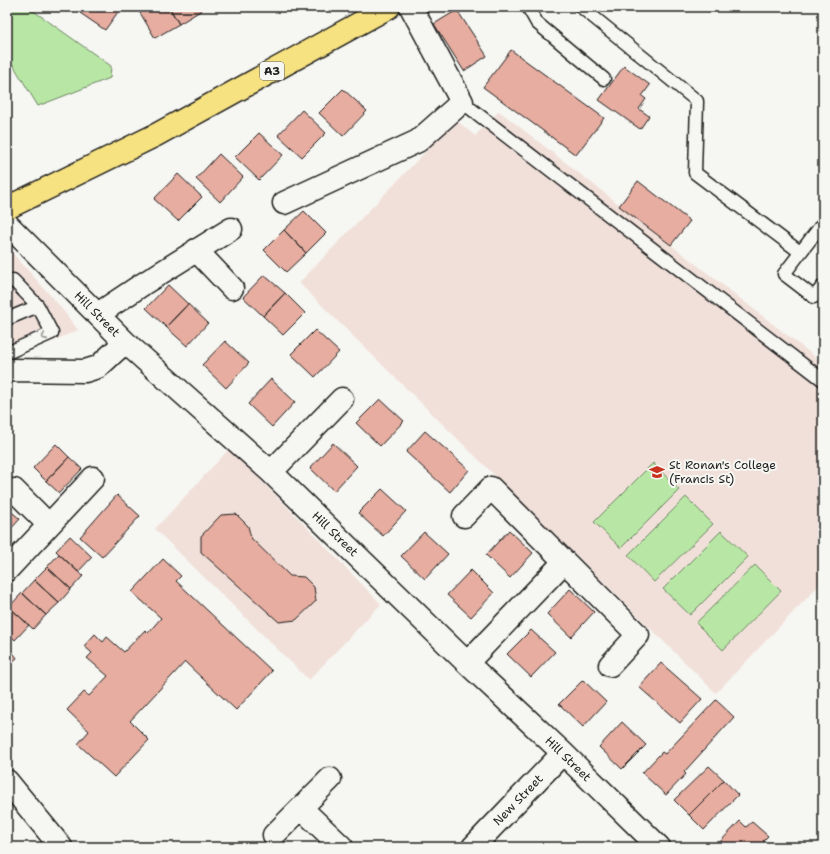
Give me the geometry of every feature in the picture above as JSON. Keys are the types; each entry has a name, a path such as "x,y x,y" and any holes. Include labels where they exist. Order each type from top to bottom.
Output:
{"highway":[{"name":"A3","path":"7,208 156,135 389,7"}],"street":[{"path":"284,203 418,141 462,102 411,7"},
{"name":"Hill Street","path":"7,224 125,342 271,472 467,663 660,847"},
{"path":"98,314 231,228"},
{"path":"196,250 232,288"},
{"path":"7,370 85,371 98,367 125,342"},
{"path":"271,472 342,399"},
{"path":"7,570 93,478"},
{"path":"464,516 491,488 638,635 610,665"},
{"path":"14,490 49,525"},
{"path":"467,663 564,562"},
{"name":"New Street","path":"473,847 563,753"},
{"path":"274,835 330,779"},
{"path":"7,781 61,847"},
{"path":"301,808 342,847"}],"lane":[{"path":"528,7 537,23 604,79"},
{"path":"588,9 697,101 695,173 800,252"},
{"path":"462,102 823,380"},
{"path":"823,223 784,274 814,297 823,286"},
{"path":"7,282 13,280 38,306 52,334 7,353"},
{"path":"7,319 38,306"}],"shaded area":[{"name":"St Ronan's College (Francis St)","path":"499,111 823,363 823,581 716,693 299,283 456,120 475,136"},
{"path":"7,247 58,304 78,330 7,361"},
{"path":"230,448 381,604 309,680 155,529"}],"green space":[{"path":"7,7 28,7 111,66 110,78 38,106 7,55"},
{"path":"653,463 679,490 621,548 594,522"},
{"path":"686,497 713,524 654,582 628,555"},
{"path":"721,531 748,557 690,615 663,589"},
{"path":"755,565 781,591 723,650 696,623"}],"building":[{"path":"84,7 110,7 118,12 105,30 80,13"},
{"path":"146,7 169,7 179,24 155,38 139,11"},
{"path":"169,7 201,7 202,10 179,24"},
{"path":"457,10 487,56 464,71 434,24"},
{"path":"511,50 604,118 576,155 483,87"},
{"path":"624,66 650,85 642,96 646,99 639,109 649,116 640,129 599,100"},
{"path":"343,89 367,111 343,136 319,113"},
{"path":"302,110 326,133 302,157 278,135"},
{"path":"259,133 283,155 259,180 235,157"},
{"path":"219,154 243,177 220,202 196,179"},
{"path":"178,174 202,197 178,221 154,199"},
{"path":"638,181 690,221 671,245 619,206"},
{"path":"304,211 326,233 306,253 284,230"},
{"path":"284,230 306,253 286,272 264,250"},
{"path":"264,275 285,293 263,316 243,297"},
{"path":"168,285 188,304 166,327 146,308"},
{"path":"285,293 305,313 283,335 263,316"},
{"path":"188,304 208,323 187,346 166,327"},
{"path":"315,330 339,352 315,377 291,354"},
{"path":"225,341 249,363 226,388 202,365"},
{"path":"271,379 295,402 272,427 248,404"},
{"path":"380,399 404,421 380,446 356,423"},
{"path":"425,431 469,470 450,492 406,452"},
{"path":"333,443 357,466 334,491 310,468"},
{"path":"56,444 69,457 46,481 33,468"},
{"path":"69,457 82,469 59,493 46,481"},
{"path":"382,489 406,511 383,536 358,513"},
{"path":"117,495 140,516 102,557 80,537"},
{"path":"7,508 20,519 7,533"},
{"path":"236,514 248,526 251,538 290,576 304,577 314,587 316,601 296,620 279,622 201,552 201,536 221,515"},
{"path":"509,530 533,553 510,578 486,555"},
{"path":"424,532 448,554 425,579 401,556"},
{"path":"70,536 92,557 78,572 56,551"},
{"path":"59,554 83,576 71,589 47,567"},
{"path":"163,559 181,576 176,581 272,671 236,710 185,662 130,721 149,740 114,777 78,744 89,731 67,710 84,692 89,696 108,676 87,658 92,653 84,646 95,634 103,642 107,637 124,652 145,630 148,633 161,618 132,592"},
{"path":"47,567 71,589 59,603 34,580"},
{"path":"471,570 494,593 471,617 447,595"},
{"path":"34,580 59,603 46,615 22,593"},
{"path":"570,589 594,612 571,637 547,614"},
{"path":"22,593 46,615 33,629 9,607"},
{"path":"7,605 29,625 15,640 7,632"},
{"path":"531,630 555,652 531,677 507,654"},
{"path":"7,645 17,658 7,666"},
{"path":"661,663 702,699 680,723 639,687"},
{"path":"583,680 606,702 583,727 559,704"},
{"path":"716,700 734,717 684,772 686,774 666,795 642,773 662,752 665,754"},
{"path":"622,722 646,745 622,769 599,747"},
{"path":"709,766 724,780 689,815 674,800"},
{"path":"724,780 738,795 704,830 689,815"},
{"path":"740,821 746,827 752,822 768,836 763,841 767,845 766,847 721,847 718,844"}],"place":[{"name":"St Ronan's College (Francis St)","path":"657,472"}]}
